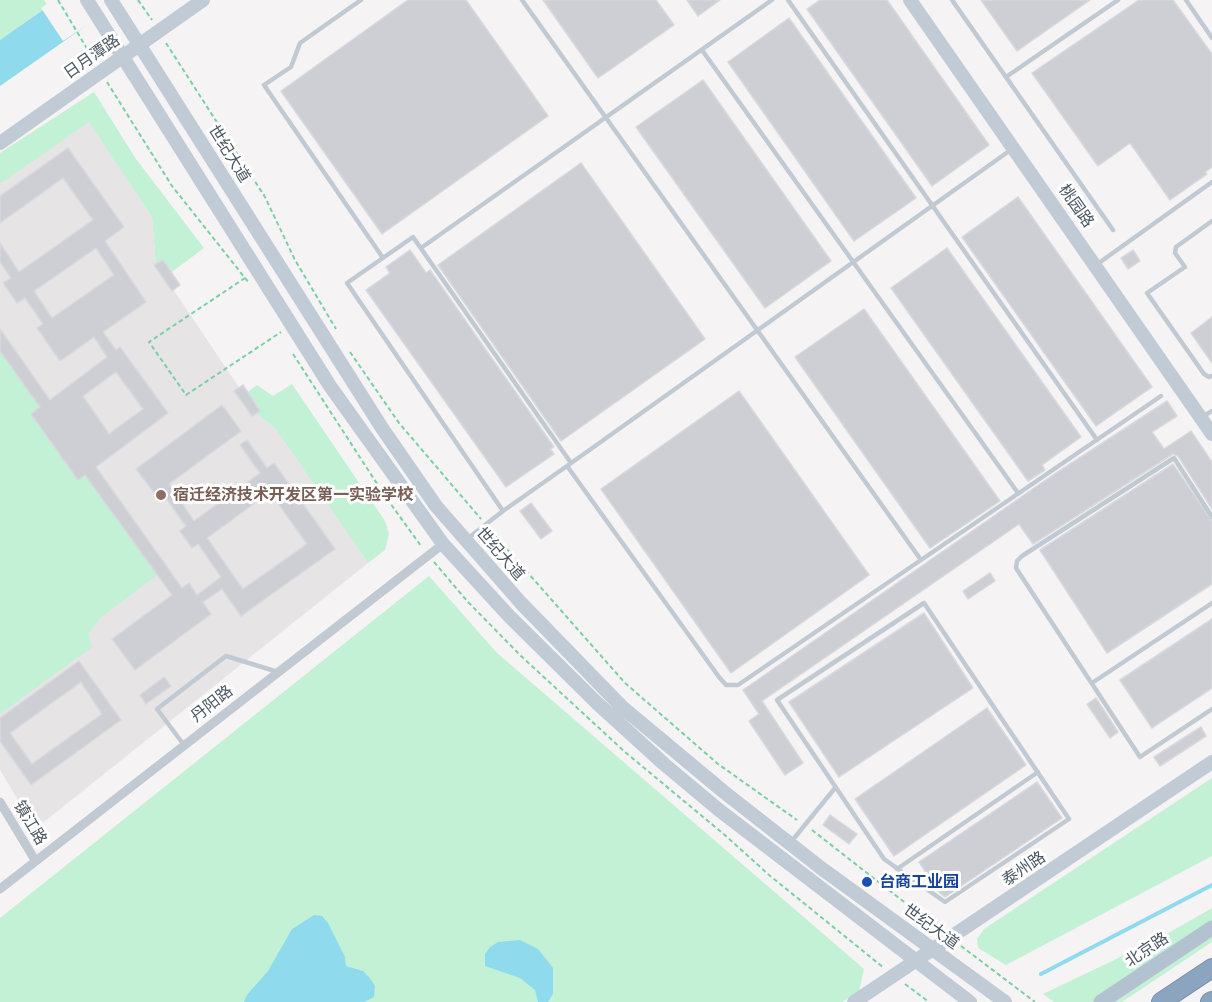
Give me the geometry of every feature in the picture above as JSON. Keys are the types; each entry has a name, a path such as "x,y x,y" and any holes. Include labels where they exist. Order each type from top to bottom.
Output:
{"highway":[{"path":"1161,1002 1212,968"}],"main road":[{"name":"北京路","path":"1101,1002 1212,928"}],"street":[{"name":"世纪大道","path":"87,0 330,386 443,544 509,616 597,703 716,807 969,1002"},
{"name":"世纪大道","path":"111,0 381,428 436,506 521,603 622,707 727,794 789,843 1005,1002"},
{"name":"日月潭路","path":"0,143 203,0"},
{"name":"桃园路","path":"910,0 1096,265 1207,414 1212,434"},
{"name":"丹阳路","path":"0,889 34,860 443,544"},
{"name":"泰州路","path":"854,1002 1212,762"},
{"name":"镇江路","path":"0,802 34,860"}],"lane":[{"path":"361,0 300,43 291,67 264,86 383,258"},
{"path":"522,0 921,560"},
{"path":"421,248 772,0"},
{"path":"788,0 1097,440"},
{"path":"952,0 1113,230"},
{"path":"1006,77 1118,0"},
{"path":"1186,0 1212,38"},
{"path":"1206,29 1212,25"},
{"path":"702,50 1018,494"},
{"path":"465,540 1014,148"},
{"path":"193,169 211,157"},
{"path":"1096,265 1211,184"},
{"path":"1212,221 1176,247 1175,253 1185,267 1147,293 1204,374 1212,376"},
{"path":"503,511 346,283 413,237 569,464 726,685 738,685 1161,396"},
{"path":"1212,517 1174,458 1017,561 1016,568 1140,757 1212,710"},
{"path":"924,603 1038,772 1069,819 945,902 884,859 777,700 924,603"},
{"path":"1092,683 1212,603"},
{"path":"184,745 157,709 226,656 278,672"},
{"path":"897,869 1038,772"},
{"path":"789,843 835,788"},
{"path":"716,807 727,794"}],"path":[{"path":"138,0 265,197 294,260 336,329"},
{"path":"256,270 149,342 186,396 292,326"},
{"path":"348,348 399,423 625,683 718,764 804,825 1035,1002"}],"shaded area":[{"name":"宿迁经济技术开发区第一实验学校","path":"89,121 152,217 156,264 257,414 275,428 368,563 44,822 32,817 24,810 0,770 0,184"}],"green space":[{"path":"0,0 44,0 48,6 0,40"},
{"path":"94,92 136,159 204,248 165,277 156,264 152,217 89,122 0,184 0,153"},
{"path":"0,351 157,575 100,618 88,634 92,647 0,714"},
{"path":"292,384 385,521 389,534 385,550 368,563 275,428 257,414 244,395 257,385 273,396"},
{"path":"429,576 497,653 864,969 859,991 842,1002 0,1002 0,918"},
{"path":"1212,778 1212,856 1006,965 978,948 977,939 984,929"},
{"path":"1212,908 1212,942 1122,1002 1054,1002 1043,994 1158,939"}],"water":[{"path":"57,0 123,0 0,86 0,40"},
{"path":"314,915 322,916 328,923 345,957 346,966 363,971 369,977 375,986 374,997 364,1002 244,1002 247,995 268,971 292,929"},
{"path":"520,940 538,949 553,968 553,994 548,1002 538,1002 535,990 520,978 485,966 485,954 490,947 498,942"}],"pier":[{"path":"52,0 126,0 63,41 41,8"}],"building":[{"path":"408,0 466,0 548,116 382,234 281,91"},
{"path":"543,0 656,0 674,25 598,78"},
{"path":"687,0 720,0 698,16"},
{"path":"820,0 887,0 989,145 932,186 807,9"},
{"path":"981,0 1090,0 1017,51"},
{"path":"1139,0 1173,0 1212,54 1212,167 1205,172 1207,174 1170,200 1130,143 1098,166 1032,73"},
{"path":"789,18 916,198 854,241 728,62"},
{"path":"703,80 831,261 765,308 636,127"},
{"path":"68,148 124,227 105,241 146,302 103,332 116,350 120,347 168,413 96,467 182,588 189,583 197,595 221,577 198,544 192,548 180,531 186,526 160,490 155,494 136,469 222,405 241,431 169,484 194,521 260,473 240,445 247,440 267,468 274,463 335,549 241,616 222,589 203,602 211,614 135,670 112,639 172,595 85,475 78,480 31,414 40,407 0,351 0,329 50,400 107,357 94,337 60,361 37,328 43,324 25,298 17,303 3,283 11,278 0,262 0,243 19,272 93,220 63,178 0,223 0,196","holes":["96,248 114,275 52,318 34,291","116,372 143,409 109,434 83,396","270,492 307,544 243,589 207,538"]},
{"path":"581,163 705,339 561,441 438,265"},
{"path":"1018,197 1152,387 1096,426 962,237"},
{"path":"947,248 1081,437 1042,465 1045,470 1028,481 891,288"},
{"path":"410,250 426,273 430,270 554,447 550,449 554,454 506,487 366,290 390,273 386,267"},
{"path":"1133,250 1140,261 1128,269 1121,258"},
{"path":"163,260 180,285 172,291 154,265"},
{"path":"864,309 1000,501 930,548 795,357"},
{"path":"1212,317 1212,363 1191,333"},
{"path":"243,385 260,411 252,416 234,391"},
{"path":"739,391 869,575 731,673 601,489"},
{"path":"1167,401 1177,416 1152,432 1164,449 1191,431 1212,462 1212,509 1178,456 1173,454 1033,544 1019,524 762,701 803,763 785,775 749,721 759,714 743,690 1050,477"},
{"path":"1173,464 1212,521 1212,584 1107,653 1040,550"},
{"path":"531,503 552,531 541,539 520,511"},
{"path":"990,573 995,581 968,599 963,591"},
{"path":"924,613 973,688 839,777 789,702"},
{"path":"1212,619 1212,688 1152,728 1120,680"},
{"path":"79,661 121,720 31,785 0,741 0,718","holes":["81,682 102,714 32,764 10,733"]},
{"path":"164,677 171,686 146,704 140,695"},
{"path":"1096,698 1118,732 1110,738 1087,704"},
{"path":"987,708 1026,765 894,856 855,799"},
{"path":"1201,727 1206,736 1160,766 1154,757"},
{"path":"1037,782 1062,818 945,897 940,893 919,862"},
{"path":"830,815 857,834 849,844 823,825"}],"waterway":[{"path":"1041,974 1212,885"}],"place":[{"name":"宿迁经济技术开发区第一实验学校","path":"161,495"},
{"name":"台商工业园","path":"867,882"}]}
